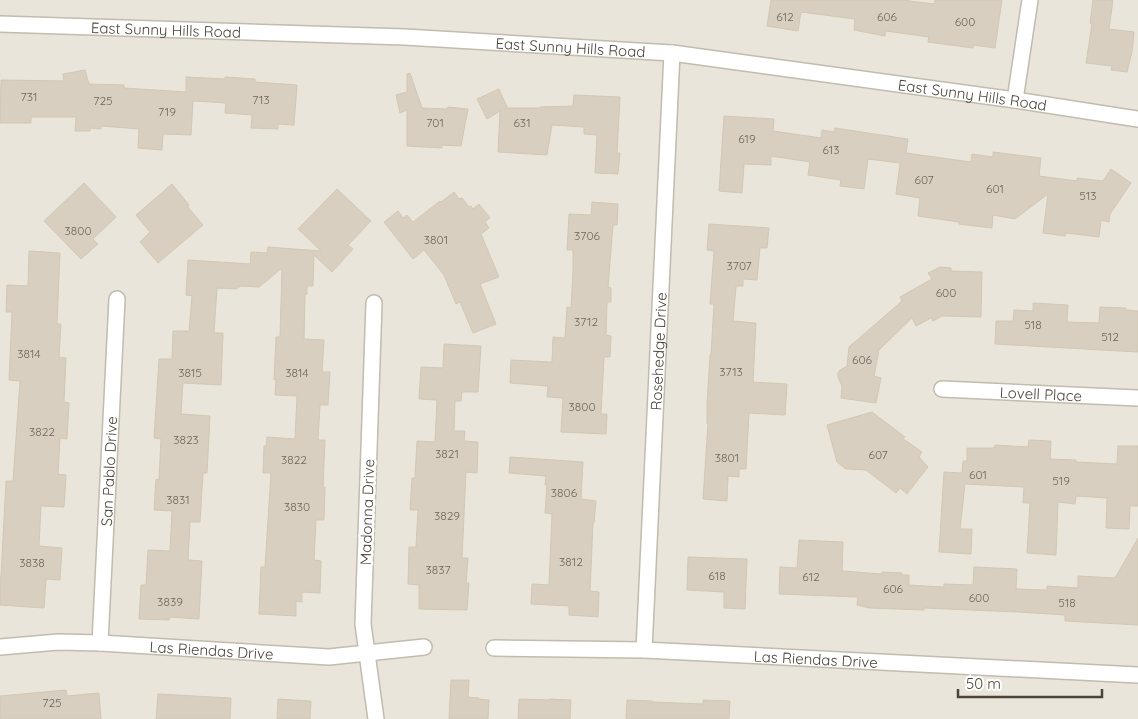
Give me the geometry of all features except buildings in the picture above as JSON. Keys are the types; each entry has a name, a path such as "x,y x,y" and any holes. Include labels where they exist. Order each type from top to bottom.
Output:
{"street":[{"path":"1014,100 1030,0"},
{"name":"East Sunny Hills Road","path":"0,24 405,37 672,53 1138,119"},
{"name":"Rosehedge Drive","path":"644,650 672,53"},
{"name":"San Pablo Drive","path":"100,642 117,300"},
{"name":"Madonna Drive","path":"374,303 363,624 376,719"},
{"name":"Lovell Place","path":"942,388 1138,398"},
{"name":"Las Riendas Drive","path":"0,647 58,642 100,642 329,657 424,647"},
{"name":"Las Riendas Drive","path":"494,648 644,650 1138,675"}],"shaded area":[{"path":"0,0 1138,0 1138,719 0,719"}]}
